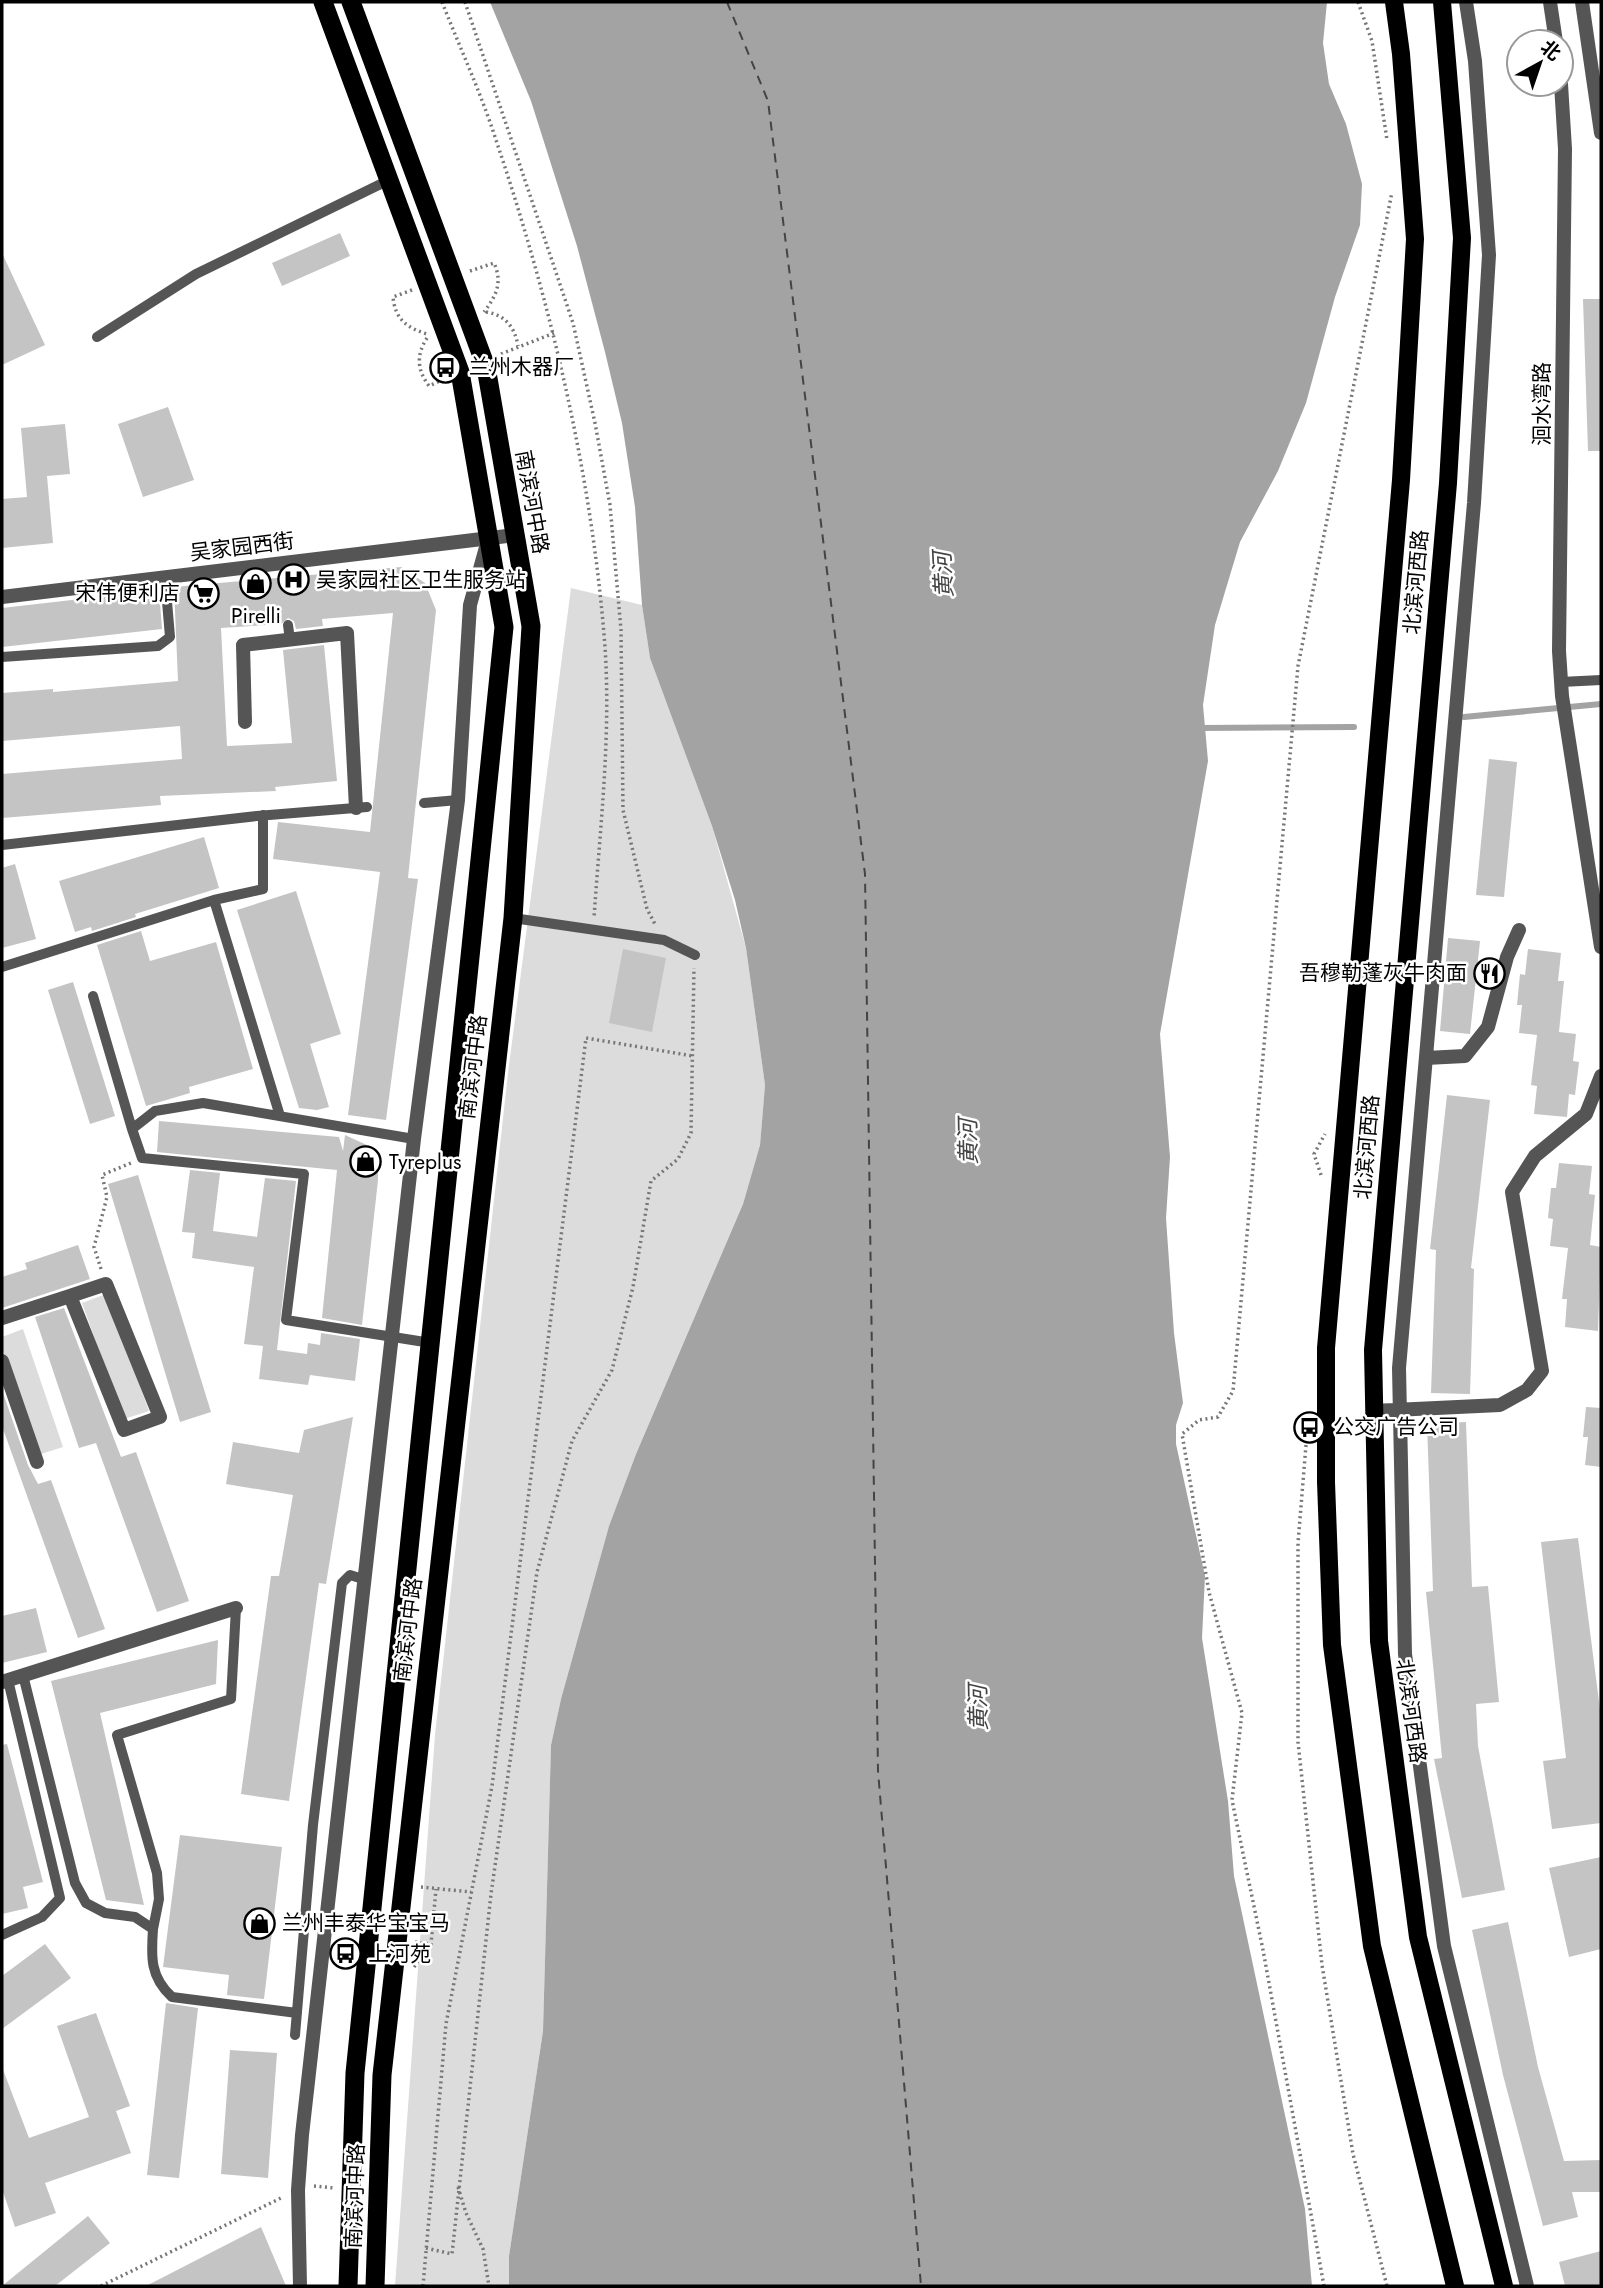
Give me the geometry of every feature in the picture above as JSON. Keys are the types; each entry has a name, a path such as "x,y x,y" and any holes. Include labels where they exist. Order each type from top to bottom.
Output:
{"highway":[{"name":"南滨河中路","path":"323,2 460,372 504,626 355,2073 348,2286"},
{"name":"南滨河中路","path":"351,2 486,367 531,626 513,918 401,1886 382,2075 375,2286"}],"main road":[{"name":"北滨河西路","path":"1394,2 1401,54 1415,239 1399,493 1326,1348 1326,1482 1332,1645 1372,1946 1455,2286"},
{"name":"北滨河西路","path":"1442,2 1462,238 1448,483 1373,1350 1379,1641 1418,1937 1504,2286"}],"street":[{"path":"1466,2 1475,61 1489,255 1474,503 1399,1368 1405,1654 1444,1946 1527,2286"},
{"path":"1550,2 1554,28"},
{"path":"1582,2 1601,133"},
{"name":"洄水湾路","path":"1562,98 1565,149 1562,689 1601,947"},
{"name":"吴家园西街","path":"2,597 165,578 284,569 515,534"},
{"path":"300,2286 298,2190 414,1139 458,800 470,605 488,539"},
{"path":"245,722 243,645 289,632 347,633 361,808"},
{"path":"1426,1058 1465,1056 1489,1027 1507,957 1519,930"},
{"path":"1373,1411 1500,1405 1527,1390 1542,1371 1512,1192 1535,1156 1570,1130 1586,1114 1601,1076"},
{"path":"2,1318 106,1284 160,1417 124,1430 70,1296"},
{"path":"2,1361 37,1462"},
{"path":"5,1681 236,1608"}],"lane":[{"path":"97,337 196,274 388,180"},
{"path":"2,657 158,646 170,636 165,578"},
{"path":"1562,689 1601,680"},
{"path":"424,803 458,800"},
{"path":"2,845 264,815 361,808"},
{"path":"2,967 214,900 263,888 264,815"},
{"path":"214,900 280,1116"},
{"path":"513,918 664,940 695,955"},
{"path":"93,996 142,1158 304,1174 286,1320 431,1343"},
{"path":"132,1129 155,1111 202,1103 414,1139"},
{"path":"295,2035 313,1825 342,1583 350,1576 366,1580"},
{"path":"236,1608 231,1699 117,1735 157,1873 159,1899 153,1929 151,1965 155,1977 172,1997 297,2013"},
{"path":"23,1675 75,1883 86,1903 105,1913 135,1917 153,1929"},
{"path":"2,1935 41,1917 60,1898 5,1681"}],"path":[{"path":"442,2 496,138 554,333 594,538 605,649 606,738 593,930"},
{"path":"465,2 573,323 593,410 610,505 621,630 623,810 648,909 664,940"},
{"path":"1358,2 1372,41 1388,143"},
{"path":"1324,2286 1263,1950 1232,1800 1242,1713 1209,1592 1182,1434 1199,1420 1218,1417 1233,1391 1298,666 1394,181"},
{"path":"453,277 494,263 499,284 497,294 484,312 504,319 516,336 518,346 554,333"},
{"path":"393,297 394,307 405,325 429,335 418,357 419,368 429,386"},
{"path":"426,2248 452,2254 457,2185 491,1894 537,1572 572,1441 612,1370 633,1287 651,1181 678,1159 691,1133 695,955"},
{"path":"423,2286 446,2024 492,1786 586,1038 693,1056"},
{"path":"106,1284 94,1247 107,1197 102,1175 142,1158"},
{"path":"1307,1438 1298,1543 1298,1742 1322,1965 1353,2154 1387,2286"},
{"path":"401,1886 471,1892"},
{"path":"431,1944 436,1889"},
{"path":"101,2286 309,2185 351,2190"},
{"path":"457,2185 466,2213 483,2249 489,2286"}],"shaded area":[{"path":"571,588 642,605 650,658 712,826 746,948 765,1085 760,1145 743,1204 636,1454 609,1526 561,1699 551,1745 543,2031 509,2256 509,2286 395,2286 435,1735 508,1073"},
{"path":"106,1294 149,1411 124,1419 82,1303"},
{"path":"23,1329 63,1447 38,1455 2,1347 2,1337"}],"water":[{"name":"黄河","path":"490,2 1327,2 1323,43 1329,84 1346,124 1362,184 1360,225 1335,297 1306,403 1278,471 1240,542 1215,625 1203,705 1208,761 1160,1034 1170,1157 1166,1218 1174,1333 1183,1403 1176,1425 1176,1444 1205,1576 1202,1638 1228,1801 1234,1876 1305,2209 1312,2286 509,2286 509,2256 543,2031 551,1745 561,1699 609,1526 636,1454 743,1204 760,1145 765,1085 746,948 735,900 712,826 650,658 642,605 635,507 622,423 605,352 577,246 531,101"}],"building":[{"path":"340,233 350,256 282,286 272,263"},
{"path":"2,253 45,345 2,365"},
{"path":"1583,299 1601,299 1601,451 1588,451"},
{"path":"168,407 194,480 143,497 118,424"},
{"path":"65,424 70,474 47,476 53,543 2,548 2,499 27,497 21,428"},
{"path":"401,567 425,583 436,610 408,878 418,879 386,1120 348,1115 380,872 273,859 278,822 370,832 393,613 322,619 323,626 296,629 294,621 288,618 281,624 221,628 227,746 292,743 283,650 324,645 337,781 275,787 276,791 160,796 161,805 2,818 2,774 182,759 180,726 2,741 2,693 53,689 53,692 178,681 174,587"},
{"path":"159,590 162,629 2,647 2,608"},
{"path":"1489,759 1517,762 1504,897 1476,895"},
{"path":"204,837 219,888 135,914 136,917 92,931 91,927 75,932 59,881"},
{"path":"15,864 36,939 2,948 2,868"},
{"path":"296,891 341,1034 310,1044 329,1107 317,1110 299,1108 237,910"},
{"path":"141,931 150,961 216,942 253,1069 189,1087 190,1093 146,1106 97,945"},
{"path":"1448,938 1480,941 1470,1034 1440,1031"},
{"path":"623,949 666,958 652,1032 609,1023"},
{"path":"1528,949 1561,953 1558,981 1564,981 1559,1032 1576,1034 1573,1061 1579,1062 1575,1095 1569,1094 1567,1117 1534,1114 1537,1086 1531,1085 1537,1035 1519,1033 1522,1005 1517,1005 1520,974 1525,975"},
{"path":"73,982 115,1116 90,1124 48,990"},
{"path":"1447,1095 1490,1100 1471,1268 1474,1269 1470,1394 1431,1393 1436,1250 1430,1249"},
{"path":"159,1121 339,1137 343,1151 345,1135 369,1146 378,1165 378,1180 362,1325 322,1318 337,1170 157,1152"},
{"path":"1559,1163 1592,1166 1589,1194 1595,1195 1590,1245 1601,1247 1598,1331 1565,1327 1567,1299 1562,1299 1568,1248 1550,1246 1553,1219 1548,1218 1551,1188 1556,1188"},
{"path":"190,1170 220,1173 213,1231 257,1237 265,1178 296,1181 277,1350 307,1354 308,1343 320,1345 321,1333 360,1339 355,1381 310,1375 308,1385 259,1379 263,1346 244,1344 254,1267 192,1258 195,1233 182,1232"},
{"path":"138,1175 211,1412 180,1422 108,1184"},
{"path":"78,1245 90,1279 2,1308 2,1277 27,1269 25,1263"},
{"path":"64,1308 121,1457 136,1452 189,1601 157,1612 96,1443 79,1448 35,1317"},
{"path":"2,1390 28,1465 38,1484 51,1480 105,1629 78,1638 2,1426"},
{"path":"1586,1407 1601,1408 1601,1467 1585,1465 1588,1437 1583,1437"},
{"path":"353,1417 326,1584 319,1583 289,1801 241,1794 271,1576 279,1576 293,1495 226,1484 233,1442 299,1453 304,1430"},
{"path":"1466,1422 1472,1587 1488,1586 1499,1702 1476,1704 1478,1746 1505,1890 1462,1898 1434,1759 1442,1758 1426,1592 1433,1591 1427,1424"},
{"path":"1578,1538 1601,1717 1601,1823 1552,1829 1543,1761 1566,1758 1541,1542"},
{"path":"36,1608 47,1652 2,1663 2,1616"},
{"path":"218,1640 216,1684 100,1713 144,1905 106,1900 51,1681"},
{"path":"7,1744 43,1882 23,1887 28,1908 2,1914 2,1745"},
{"path":"180,1835 282,1847 264,1999 227,1995 229,1975 163,1967"},
{"path":"1601,1857 1601,1949 1569,1957 1549,1868"},
{"path":"1508,1922 1538,2067 1564,2161 1601,2160 1601,2192 1572,2192 1578,2217 1543,2226 1503,2075 1472,1930"},
{"path":"45,1944 71,1978 2,2029 2,1976"},
{"path":"166,2003 198,2008 179,2178 147,2175"},
{"path":"96,2013 130,2106 116,2111 131,2153 45,2183 56,2213 15,2227 2,2189 2,2067 29,2138 89,2117 57,2026"},
{"path":"230,2050 277,2053 268,2178 221,2174"},
{"path":"88,2216 110,2243 55,2286 2,2286"},
{"path":"261,2227 286,2286 146,2286"},
{"path":"1601,2251 1601,2286 1565,2286 1559,2262"}],"waterway":[{"path":"1464,717 1601,704"},
{"path":"1199,728 1354,727"}],"ferry route":[{"path":"727,2 768,101 865,874 878,1771 921,2286"}],"place":[{"name":"兰州木器厂","path":"446,367"},
{"name":"吴家园社区卫生服务站","path":"293,580"},
{"name":"Pirelli","path":"256,584"},
{"name":"宋伟便利店","path":"203,593"},
{"name":"吾穆勒蓬灰牛肉面","path":"1490,973"},
{"name":"Tyreplus","path":"366,1162"},
{"name":"公交广告公司","path":"1310,1427"},
{"name":"兰州丰泰华宝宝马","path":"259,1923"},
{"name":"上河苑","path":"345,1954"}]}
